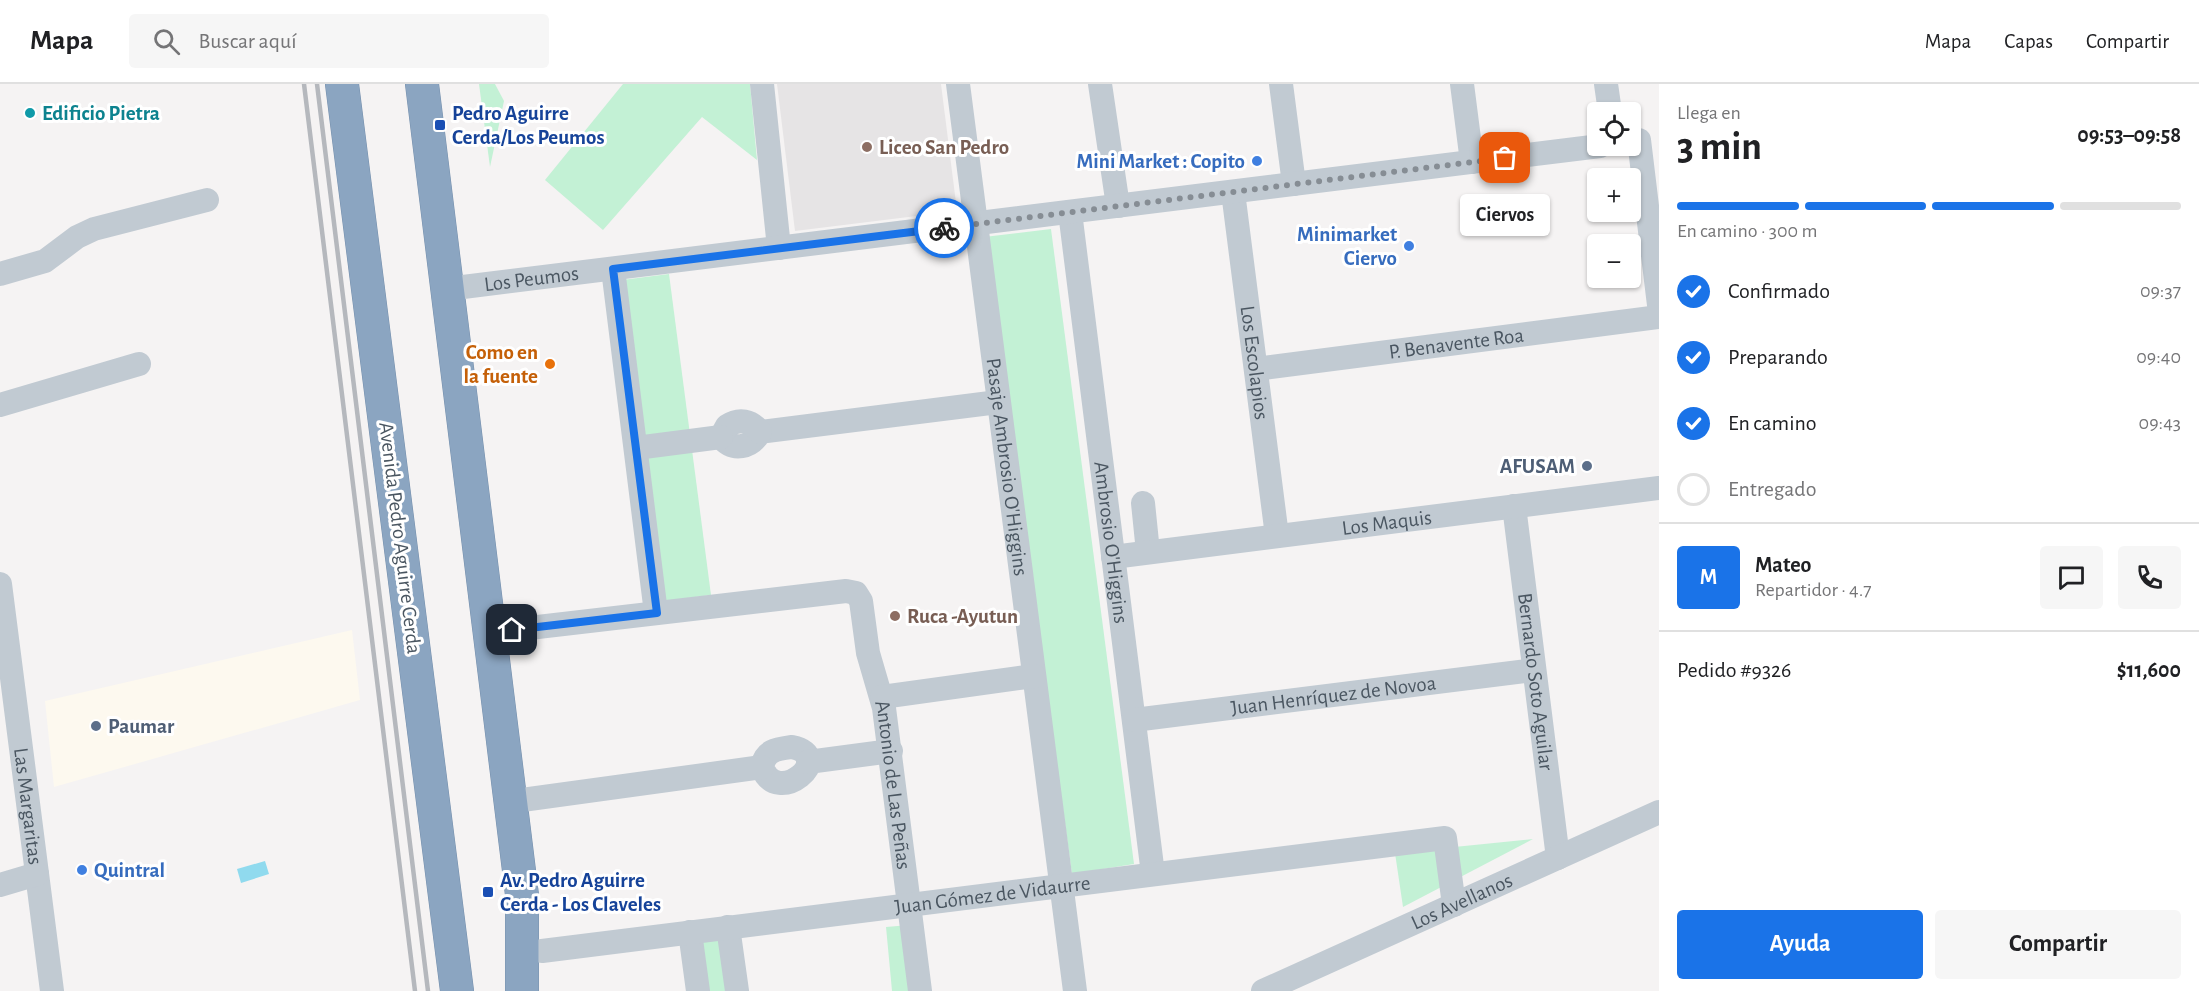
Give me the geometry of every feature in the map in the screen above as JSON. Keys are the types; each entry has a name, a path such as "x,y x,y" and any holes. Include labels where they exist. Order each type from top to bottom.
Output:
{"highway":[{"name":"Avenida Pedro Aguirre Cerda","path":"342,84 457,991"},
{"path":"422,84 522,895 522,991"}],"street":[{"path":"762,84 779,248"},
{"name":"Pasaje Ambrosio O'Higgins","path":"958,84 1075,991"},
{"path":"1100,84 1118,206"},
{"path":"1281,84 1293,184"},
{"path":"1462,84 1472,162"},
{"path":"1606,84 1609,102"},
{"path":"1643,140 1659,305"},
{"name":"Los Peumos","path":"463,287 1587,148"},
{"name":"Los Escolapios","path":"1233,192 1277,536"},
{"path":"0,274 45,261 77,237 102,226 207,200"},
{"name":"Ambrosio O'Higgins","path":"1070,212 1153,874"},
{"path":"512,630 657,613 613,269"},
{"name":"P. Benavente Roa","path":"1256,369 1659,317"},
{"path":"0,405 139,364"},
{"path":"636,448 721,437 727,426 739,421 752,424 760,432 998,402"},
{"name":"Los Maquis","path":"1113,556 1659,488"},
{"path":"1143,503 1148,552"},
{"name":"Bernardo Soto Aguilar","path":"1514,506 1558,858"},
{"name":"Las Margaritas","path":"0,584 9,725 37,874 52,991"},
{"name":"Antonio de Las Peñas","path":"657,613 846,591 851,591 859,597 868,653 882,697 891,751 920,991"},
{"name":"Juan Henríquez de Novoa","path":"1134,720 1534,670"},
{"path":"882,697 1034,676"},
{"path":"522,800 762,767 765,774 774,781 795,780 804,774 808,762 891,751"},
{"name":"Los Avellanos","path":"1263,991 1659,812"},
{"name":"Juan Gómez de Vidaurre","path":"542,951 1445,838 1454,905"},
{"path":"0,885 37,874"},
{"path":"728,927 737,991"},
{"path":"690,932 698,991"}],"shaded area":[{"name":"Liceo San Pedro","path":"777,84 941,84 957,211 795,231"},
{"path":"352,630 360,700 54,787 45,701"}],"green space":[{"path":"479,84 495,84 504,101 490,167"},
{"path":"623,84 750,84 757,160 702,117 603,230 545,180"},
{"path":"1051,229 1134,864 1072,874 984,237"},
{"path":"669,274 711,595 664,601 622,280"},
{"path":"1533,839 1403,907 1395,853"},
{"path":"921,924 930,991 892,991 886,927"},
{"path":"723,939 729,991 707,991 700,940"}],"water":[{"path":"265,861 269,874 241,883 237,869"}],"railway":[{"path":"304,84 415,991"},
{"path":"317,84 428,991"}],"way so far":[{"path":"944,228 1505,158"}],"place":[{"name":"Edificio Pietra","path":"30,113"},
{"name":"Pedro Aguirre Cerda/Los Peumos","path":"440,125"},
{"name":"Liceo San Pedro","path":"867,147"},
{"name":"Ciervos","path":"1505,158"},
{"name":"Mini Market : Copito","path":"1257,161"},
{"name":"Minimarket Ciervo","path":"1409,246"},
{"name":"Como en la fuente","path":"550,364"},
{"name":"AFUSAM","path":"1587,466"},
{"name":"Ruca -Ayutun","path":"895,616"},
{"name":"Paumar","path":"96,726"},
{"name":"Quintral","path":"82,870"},
{"name":"Av. Pedro Aguirre Cerda - Los Claveles","path":"488,892"}],"route":[{"path":"512,630 657,613 613,269 944,228"}]}
